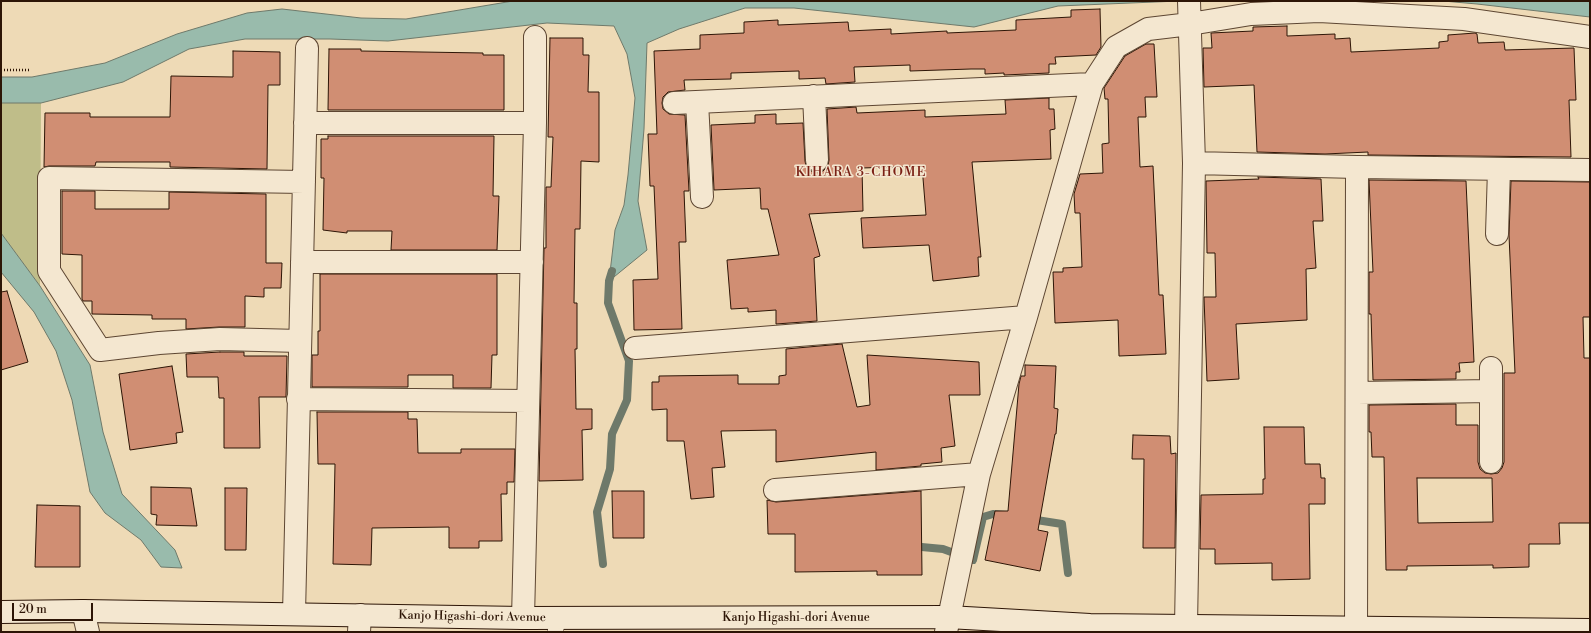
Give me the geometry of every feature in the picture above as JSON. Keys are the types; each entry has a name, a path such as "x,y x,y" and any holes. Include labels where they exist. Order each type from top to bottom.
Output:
{"street":[{"path":"1186,626 1194,163 1189,2"},
{"path":"947,625 979,474 1026,317 1092,84 1116,47 1148,29 1252,14 1319,11 1464,19 1590,37"},
{"path":"523,618 535,123 535,37"},
{"path":"294,614 307,48"},
{"path":"674,103 1092,84"},
{"path":"814,96 817,160"},
{"path":"697,102 702,197"},
{"path":"305,123 535,123"},
{"path":"1194,163 1590,170"},
{"path":"1356,629 1357,167"},
{"path":"1497,234 1499,169"},
{"path":"300,341 220,339 159,342 100,350 49,271 49,178 304,182"},
{"path":"302,262 532,262"},
{"path":"635,348 1026,317"},
{"path":"1490,368 1490,462"},
{"path":"1357,393 1490,391"},
{"path":"298,400 528,401"},
{"path":"775,490 979,474"},
{"path":"83,611 88,632"},
{"name":"Kanjo Higashi-dori Avenue","path":"1,612 83,611 294,614 359,624 523,618 557,625 947,625 1090,629 1186,626 1356,629 1590,630"}],"path":[{"path":"1,70 28,70"}],"shaded area":[{"path":"513,1 1179,1 1058,6 974,27 794,8 745,8 679,29 647,43 644,129 638,201 647,250 609,281 615,230 624,205 635,98 627,54 614,26 547,23 388,41 245,39 189,49 123,82 41,103 1,103 1,77 32,77 105,63 177,34 247,13 282,9 361,18 406,19"},
{"path":"1443,1 1590,1 1590,17 1477,4"},
{"path":"1,103 41,103 40,286 1,233"},
{"path":"1,233 40,286 90,365 103,432 122,494 175,550 182,568 161,567 141,540 105,513 90,492 72,400 56,351 34,312 1,272"}],"building":[{"path":"1100,9 1101,47 1096,55 1055,57 1056,64 1049,64 1049,73 1004,75 1004,73 985,74 985,69 910,71 910,65 854,67 855,82 826,84 825,78 799,79 799,71 731,73 731,79 684,80 685,90 668,92 663,97 662,103 663,109 669,114 685,115 689,191 684,191 686,242 679,242 682,329 634,330 633,280 658,279 654,186 650,186 648,134 657,134 654,51 700,49 700,35 744,33 744,22 778,20 778,25 848,22 849,31 891,29 891,34 947,31 947,33 1016,30 1016,20 1071,17 1071,10"},
{"path":"1287,26 1287,36 1335,34 1335,39 1350,38 1351,52 1439,48 1439,42 1448,41 1448,35 1475,33 1477,34 1478,43 1504,42 1505,50 1574,48 1576,100 1569,100 1571,157 1368,155 1368,152 1325,154 1257,152 1254,85 1204,87 1203,48 1212,48 1211,33 1253,31 1253,27"},
{"path":"550,38 583,38 583,55 589,55 588,92 599,92 599,162 581,161 580,229 575,229 574,303 577,303 577,349 575,349 576,409 592,409 592,429 582,430 583,480 539,481 544,248 546,248 546,187 551,187 553,137 548,137"},
{"path":"1146,44 1154,44 1157,97 1145,97 1146,117 1138,117 1140,167 1153,166 1159,295 1163,295 1166,354 1119,356 1118,320 1055,323 1053,272 1063,272 1063,268 1082,267 1080,213 1075,213 1074,194 1080,174 1103,173 1102,144 1109,143 1108,99 1105,99 1104,88 1125,56"},
{"path":"329,49 483,53 483,55 504,55 504,110 328,110"},
{"path":"233,51 280,52 280,85 268,85 267,169 170,167 170,162 96,162 95,166 44,167 45,113 90,113 90,117 170,117 171,76 233,77"},
{"path":"1049,98 1049,109 1054,109 1055,129 1050,130 1051,159 972,162 981,257 978,257 979,276 933,281 929,245 863,248 861,218 926,215 922,166 862,168 863,211 809,214 820,256 814,258 817,321 776,324 776,310 748,312 748,308 731,309 727,260 779,255 768,209 761,209 760,188 714,190 711,125 755,123 755,115 776,114 776,124 803,123 806,166 811,171 818,172 823,171 828,166 829,160 827,109 856,107 857,113 925,110 925,117 1006,114 1005,100"},
{"path":"328,136 494,136 493,196 499,196 497,250 391,250 392,231 347,231 347,233 323,230 324,178 321,178 321,139 328,139"},
{"path":"1258,177 1321,179 1323,221 1313,221 1316,268 1306,269 1307,320 1236,324 1239,379 1207,381 1204,297 1216,297 1215,253 1207,253 1206,181 1259,179"},
{"path":"1369,180 1466,181 1474,362 1459,363 1460,372 1456,372 1456,379 1373,380 1371,314 1369,314 1369,272 1373,272"},
{"path":"1511,181 1590,182 1590,317 1583,317 1584,358 1590,358 1590,523 1559,523 1560,544 1529,544 1529,567 1493,568 1493,565 1407,566 1407,570 1386,570 1384,457 1372,457 1371,432 1369,432 1369,405 1456,404 1456,425 1478,425 1478,462 1480,469 1485,473 1491,474 1498,473 1502,468 1504,462 1504,373 1515,373 1509,235","holes":["1417,478 1492,478 1493,522 1418,523"]},
{"path":"62,191 95,191 95,209 169,209 169,192 266,194 266,263 282,263 281,288 264,288 264,297 245,296 245,327 186,329 186,319 152,319 152,315 92,314 92,301 83,301 82,299 82,255 62,254"},
{"path":"320,274 497,274 497,355 492,355 491,388 453,388 453,375 408,375 408,387 312,387 312,355 318,355 318,331 320,331"},
{"path":"7,291 28,362 1,370 1,292"},
{"path":"842,344 857,407 870,405 867,355 979,362 980,395 949,395 955,446 941,448 942,462 921,464 921,466 876,470 876,452 776,462 776,430 721,431 725,467 712,468 714,497 691,499 684,441 667,441 667,409 652,410 652,382 659,382 659,376 738,375 738,384 779,384 779,376 786,375 786,349"},
{"path":"244,352 244,356 287,356 286,397 259,397 260,448 224,448 224,398 219,398 218,377 187,377 186,354"},
{"path":"1025,365 1056,366 1054,408 1058,409 1056,434 1038,530 1048,532 1040,571 985,560 995,511 1008,511 1019,384 1021,376 1025,376"},
{"path":"172,366 183,432 176,433 177,443 130,450 119,374"},
{"path":"317,412 408,412 408,419 417,419 418,453 461,453 461,449 515,449 514,482 507,482 507,494 501,494 502,541 479,541 479,548 449,548 449,527 372,528 371,565 333,564 335,464 318,464"},
{"path":"1264,427 1304,427 1305,464 1320,464 1321,478 1325,478 1325,504 1309,504 1310,579 1272,580 1272,563 1215,564 1215,549 1200,549 1201,495 1263,494 1263,479 1265,479"},
{"path":"1133,435 1170,436 1171,454 1176,453 1175,548 1143,548 1144,459 1132,459"},
{"path":"151,487 191,488 197,526 156,525 157,515 151,514"},
{"path":"225,488 247,488 246,550 225,550"},
{"path":"612,491 644,491 644,538 613,538"},
{"path":"921,491 922,575 877,575 877,571 795,572 795,534 768,534 767,500 776,502"},
{"path":"37,505 80,506 80,567 35,567"}],"waterway":[{"path":"603,564 597,512 610,469 612,434 627,400 629,361 608,303 609,281 612,271"},
{"path":"911,546 943,549 973,560 983,517 993,514 1005,515"},
{"path":"1030,519 1062,524 1068,573"}],"district":[{"name":"KIHARA 3-CHOME","path":"861,173"}]}
